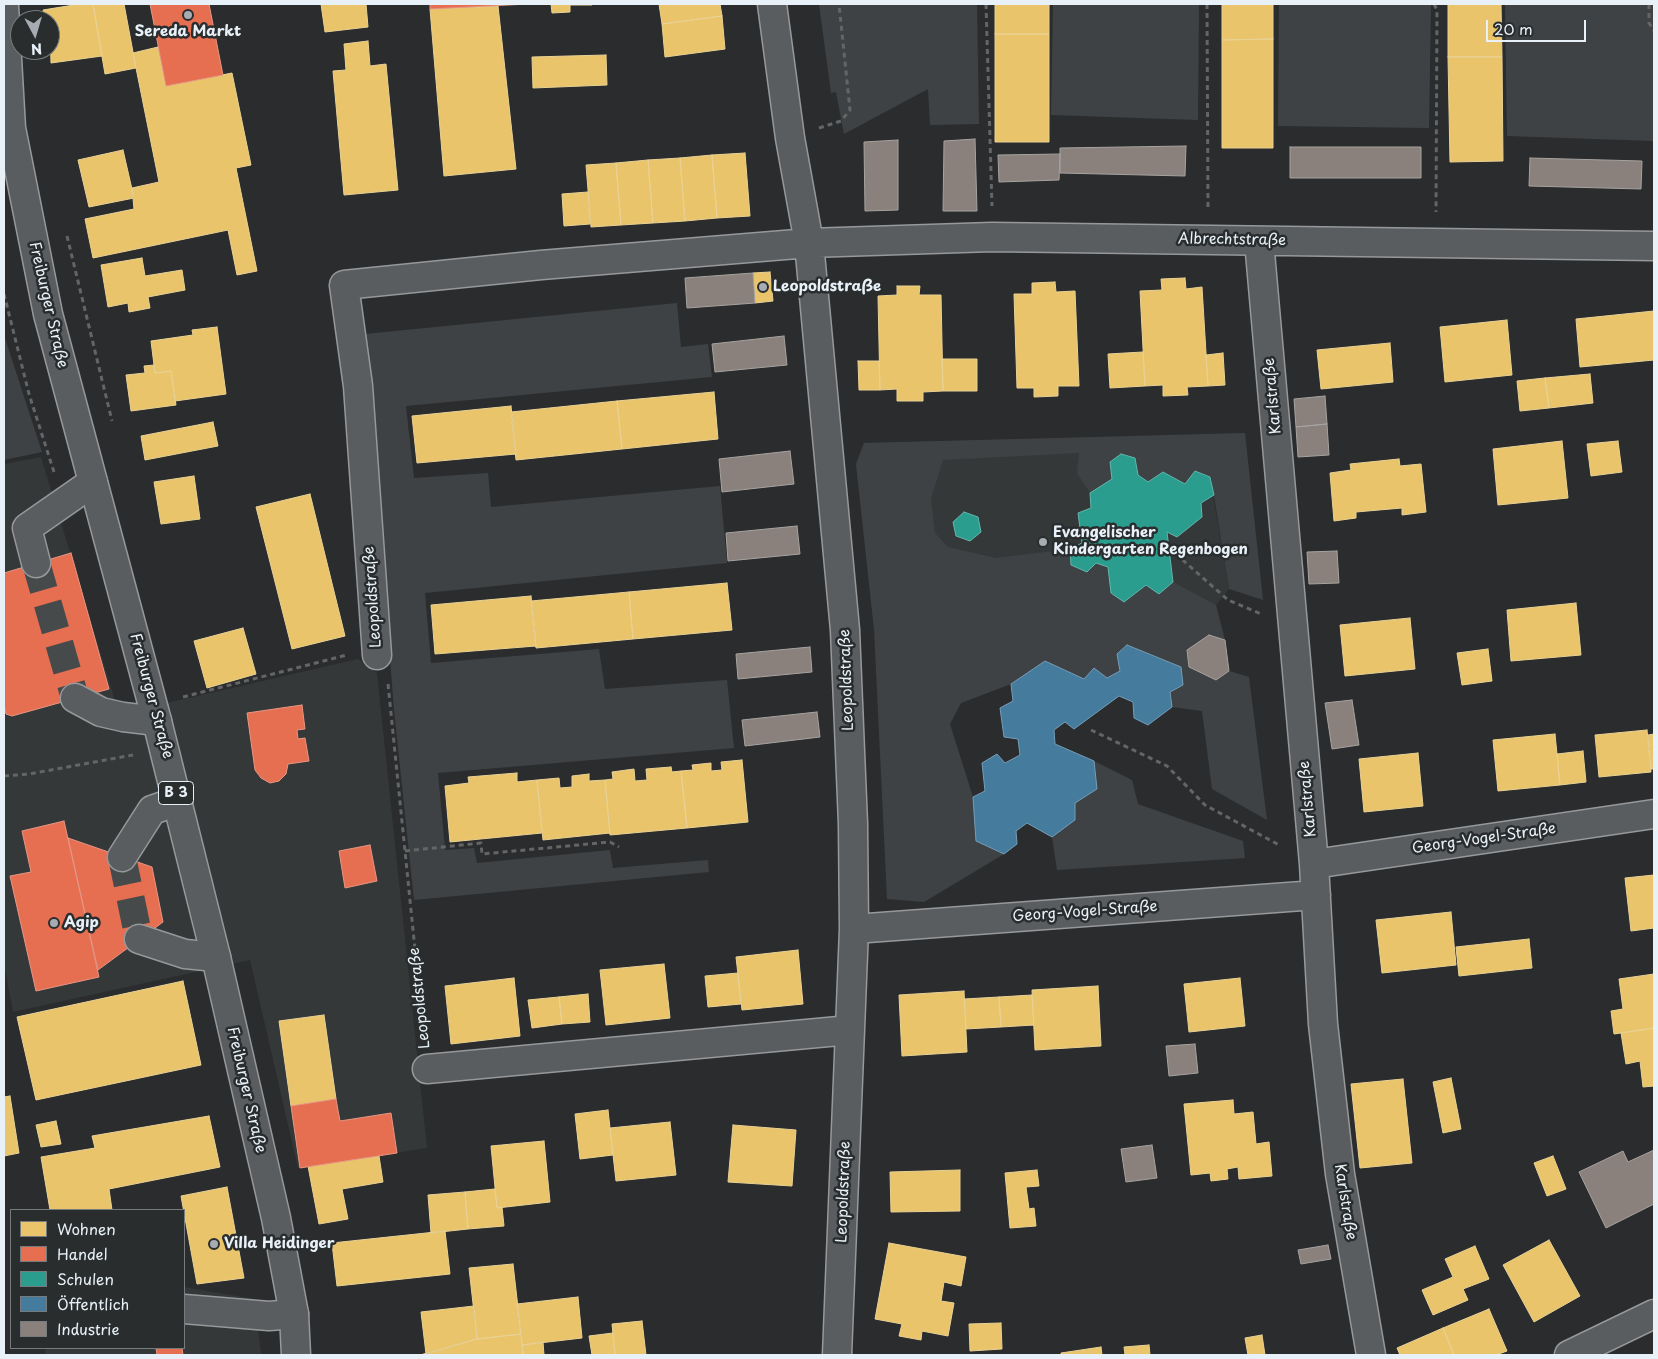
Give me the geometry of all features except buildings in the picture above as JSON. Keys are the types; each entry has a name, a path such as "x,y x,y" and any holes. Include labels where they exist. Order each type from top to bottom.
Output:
{"street":[{"name":"Leopoldstraße","path":"772,4 790,138 809,242 845,630 854,929 837,1355"},
{"name":"Freiburger Straße","path":"4,6 8,121 48,314 158,720 216,957 276,1218 294,1314 296,1355"},
{"name":"Albrechtstraße","path":"809,242 992,237 1654,246"},
{"name":"Karlstraße","path":"1260,241 1292,628 1314,864 1324,1024 1340,1174 1371,1355"},
{"name":"Leopoldstraße","path":"377,656 358,386 344,285 541,264 809,242"},
{"path":"36,563 27,528 93,482"},
{"path":"75,698 101,712 123,717 158,720"},
{"path":"122,857 152,810 178,800"},
{"name":"Georg-Vogel-Straße","path":"1314,864 1654,814"},
{"name":"Georg-Vogel-Straße","path":"854,929 1316,895"},
{"path":"139,939 185,954 216,957"},
{"name":"Leopoldstraße","path":"427,1069 850,1030"},
{"path":"185,1309 269,1316 294,1314"},
{"path":"1569,1355 1654,1314"}],"path":[{"path":"790,138 841,120 850,110 839,4"},
{"path":"986,4 992,237"},
{"path":"1207,4 1208,239"},
{"path":"1434,4 1437,10 1436,242"},
{"path":"1649,4 1649,23 1654,31"},
{"path":"4,294 29,394 44,440"},
{"path":"1169,548 1228,600 1292,628"},
{"path":"180,697 352,654 377,656"},
{"name":"Leopoldstraße","path":"377,656 386,671 427,1069"},
{"path":"1091,730 1167,766 1205,805 1314,864"},
{"path":"4,776 29,774 136,754"},
{"path":"405,851 481,843 482,854 610,842 619,846"}],"shaded area":[{"path":"819,4 977,4 979,124 930,125 928,89 844,134 836,92 831,93"},
{"path":"1053,4 1199,4 1198,120 1051,115"},
{"path":"1279,4 1431,4 1429,128 1278,126"},
{"path":"1505,4 1654,4 1653,141 1507,136"},
{"path":"677,303 681,347 708,344 712,377 406,406 414,478 488,473 491,507 720,486 727,563 425,593 431,663 599,649 605,689 727,680 734,748 438,773 445,850 474,848 477,863 610,850 613,868 708,860 709,872 414,900 394,710 365,334"},
{"path":"4,335 42,452 4,460"},
{"path":"1245,433 1263,600 1229,589 1211,477 1196,471 1185,484 1163,472 1148,482 1138,475 1135,458 1121,454 1110,462 1112,479 1090,493 1077,473 1079,453 943,460 931,498 935,533 948,547 996,558 1070,549 1071,565 1087,572 1096,563 1108,567 1111,593 1124,602 1146,585 1159,594 1173,582 1216,605 1225,640 1209,635 1187,650 1189,667 1216,680 1229,671 1249,677 1267,820 1212,789 1202,711 1172,707 1170,692 1183,685 1181,667 1127,645 1117,654 1120,671 1107,678 1094,668 1084,679 1045,661 1011,684 961,703 950,724 973,797 976,841 1004,854 924,902 887,899 874,629 856,464 864,443"},
{"name":"Evangelischer Kindergarten Regenbogen","path":"1198,435 1210,477 1229,589 1216,605 874,629 856,464 864,443"},
{"path":"41,457 119,714 358,659 377,673 427,1148 298,1168 250,960 13,1012 4,964 4,464"},
{"path":"1094,761 1132,780 1138,804 1243,841 1245,858 1057,870 1052,837 1075,820 1075,803 1097,789"},
{"path":"185,1287 255,1299 261,1355 45,1355 46,1349 185,1349"}],"tunnel":[{"path":"36,563 75,698"},
{"path":"122,857 139,939"}],"place":[{"name":"Sereda Markt","path":"188,15"},
{"name":"Leopoldstraße","path":"763,287"},
{"name":"Evangelischer Kindergarten Regenbogen","path":"1043,542"},
{"name":"Agip","path":"54,923"},
{"name":"Villa Heidinger","path":"214,1244"}]}
